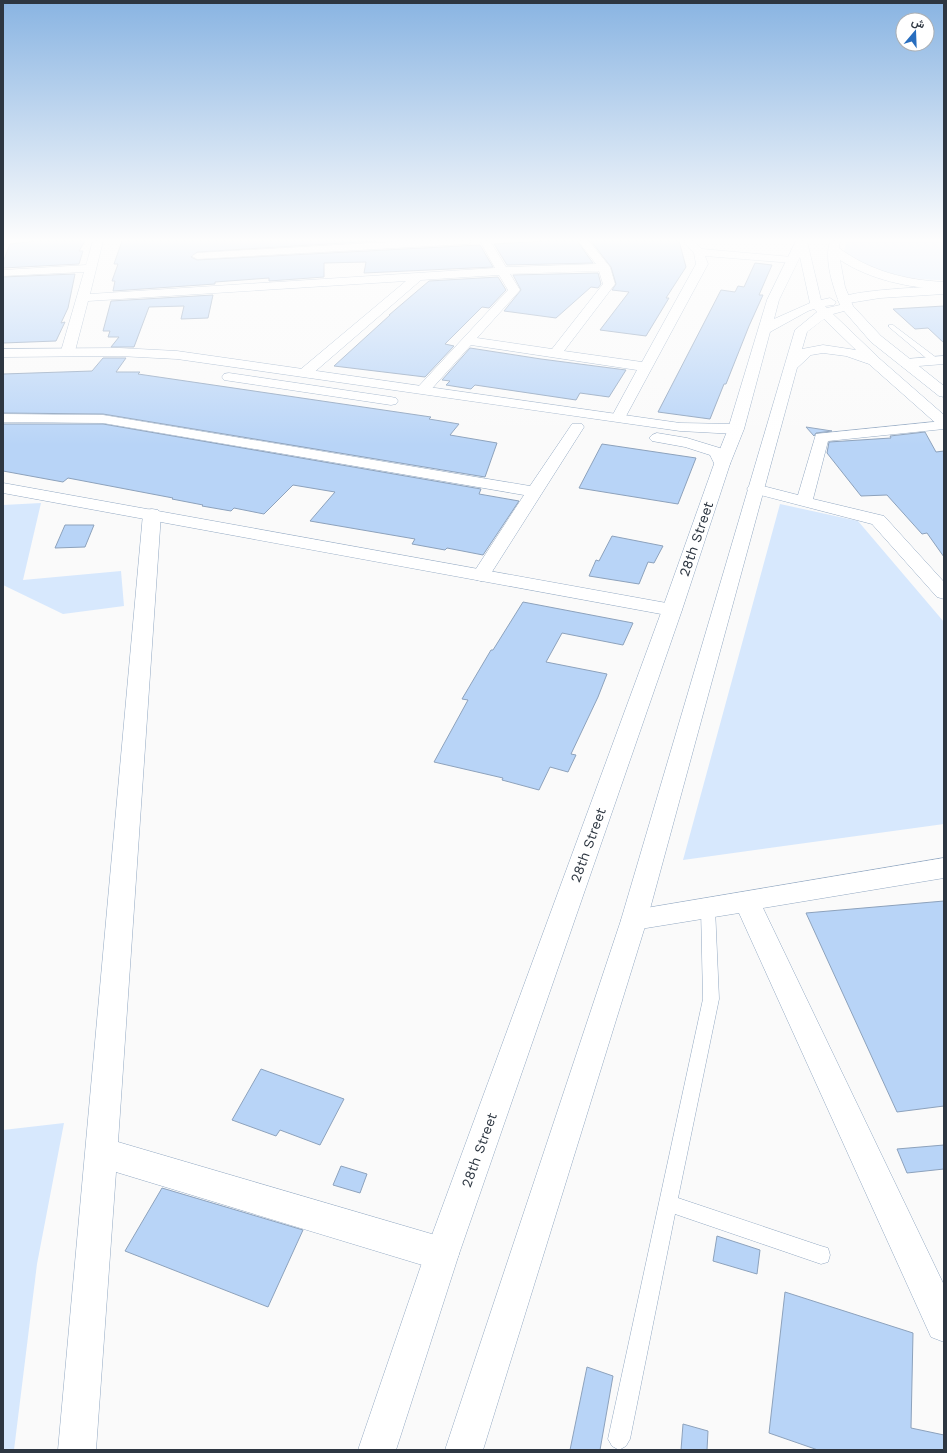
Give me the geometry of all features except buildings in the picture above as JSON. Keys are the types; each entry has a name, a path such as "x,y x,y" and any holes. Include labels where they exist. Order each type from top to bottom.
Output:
{"street":[{"path":"68,351 79,309"},
{"path":"306,372 380,309"},
{"path":"423,390 497,309"},
{"path":"555,354 590,309"},
{"path":"618,418 678,309"},
{"name":"28th Street","path":"377,1450 442,1254 672,610 722,464 736,429 770,309"},
{"path":"763,331 787,316 816,309"},
{"path":"464,1450 634,920 755,489 802,330 827,309"},
{"path":"835,309 875,362 944,424"},
{"path":"837,309 944,393"},
{"path":"468,341 646,367"},
{"path":"792,365 809,351 832,350 856,353 875,362"},
{"path":"3,352 68,351 177,355 306,372 680,427 736,429"},
{"path":"906,363 939,360"},
{"path":"3,362 94,361 154,368"},
{"path":"215,375 404,402"},
{"path":"3,418 103,419 535,492"},
{"path":"804,502 821,437 944,424"},
{"path":"481,575 577,427"},
{"path":"661,439 678,434 680,427"},
{"path":"646,437 687,443 717,452 722,464"},
{"path":"3,488 672,610"},
{"path":"755,489 878,520 944,593"},
{"path":"77,1450 152,514"},
{"path":"634,920 944,868"},
{"path":"747,902 944,1324"},
{"path":"101,1152 442,1254"}],"lane":[{"path":"891,326 939,360"},
{"path":"619,1439 711,999 708,908"},
{"path":"668,1203 821,1255"}],"shaded area":[{"path":"41,503 23,580 121,571 124,606 63,614 3,585 3,505"},
{"path":"780,504 858,521 944,622 944,824 683,860"},
{"path":"64,1123 37,1264 14,1450 3,1450 3,1130"}]}
